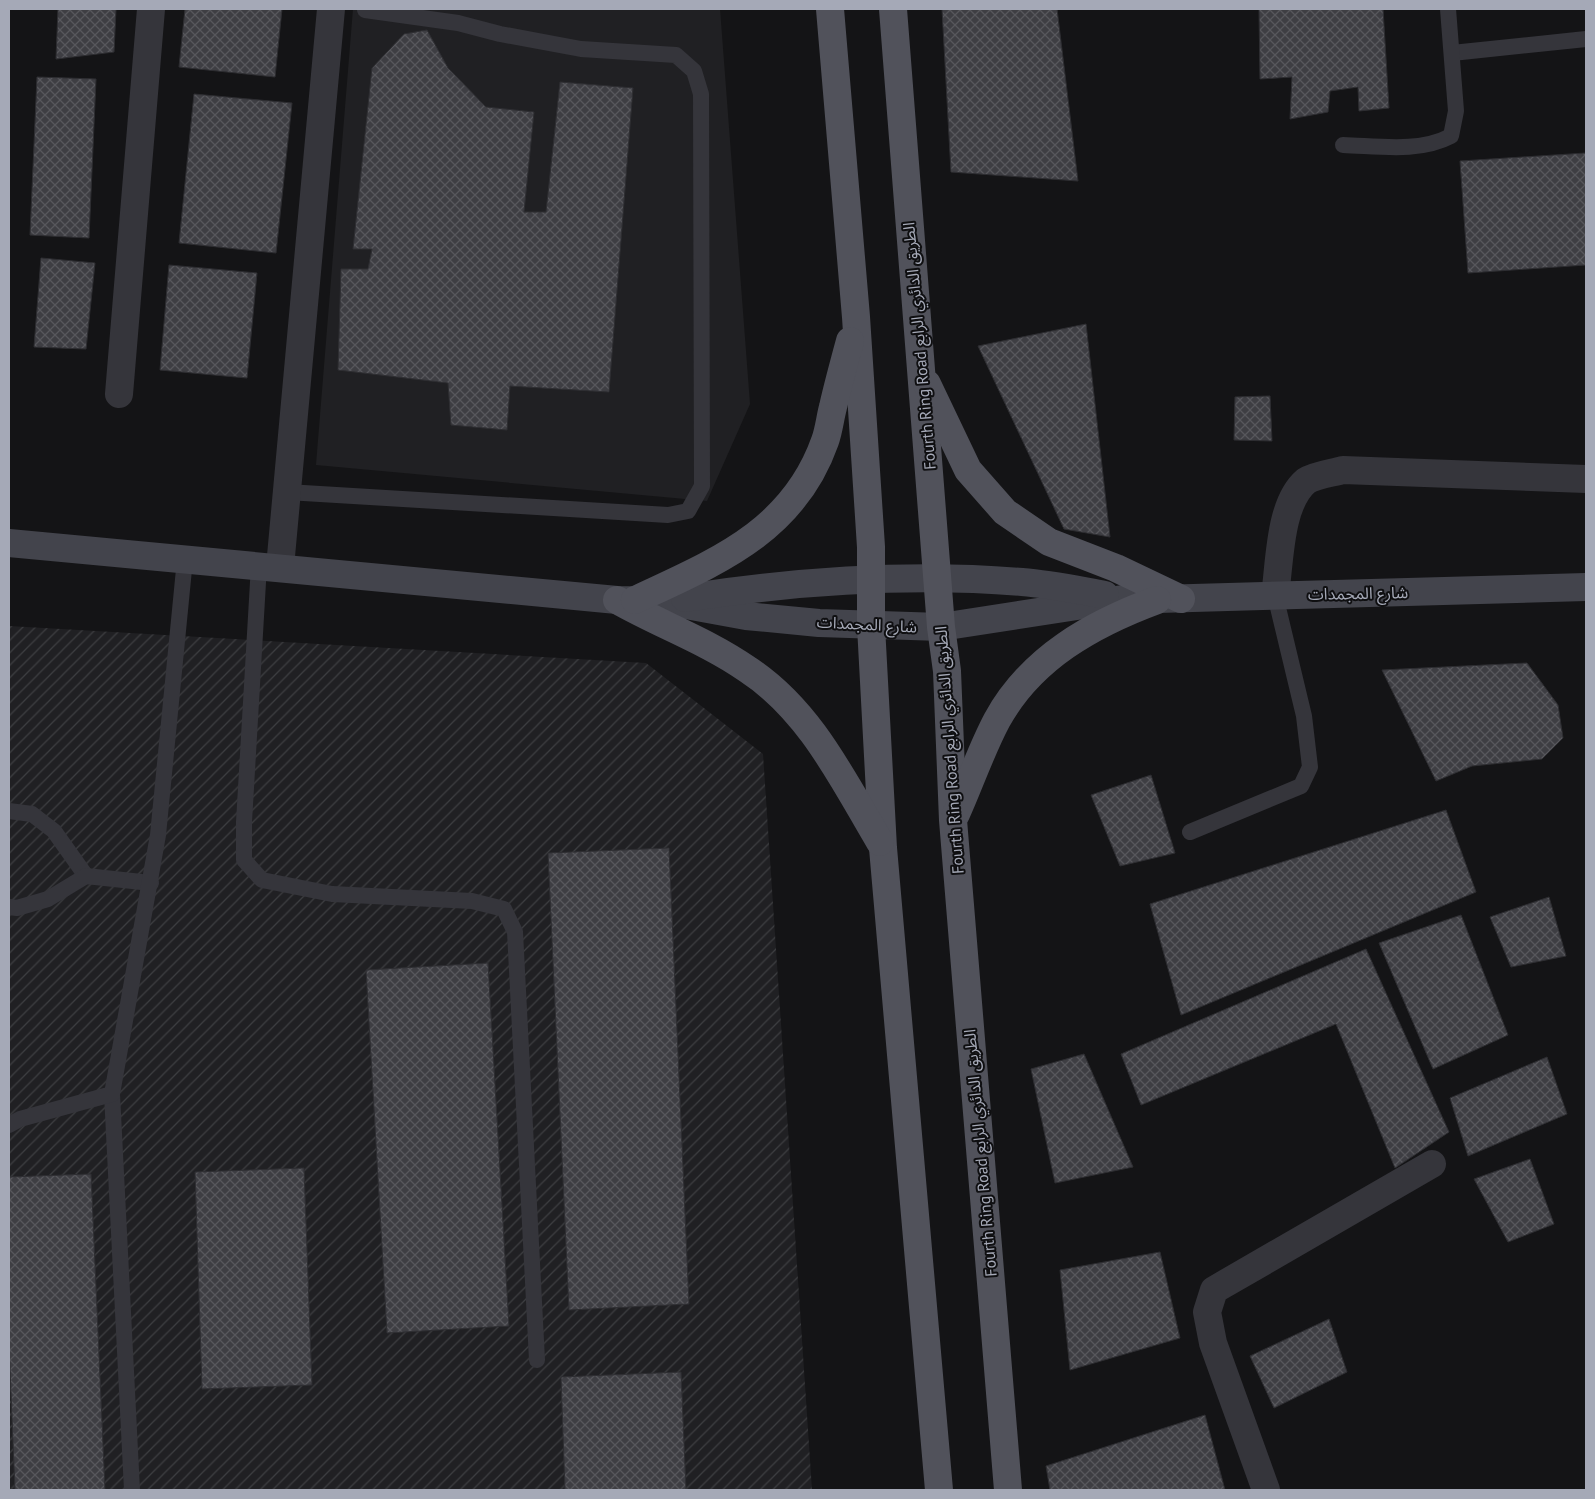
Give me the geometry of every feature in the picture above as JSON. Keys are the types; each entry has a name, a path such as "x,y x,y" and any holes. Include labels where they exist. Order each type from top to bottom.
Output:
{"main road":[{"path":"830,9 856,318 871,547 871,626 883,848 939,1490"},
{"name":"Fourth Ring Road الطريق الدائري الرابع","path":"893,9 920,372 941,628 947,672 953,820 1008,1490"},
{"path":"626,600 703,568 738,548 778,516 797,496 814,467 826,439 856,318"},
{"path":"920,372 968,470 1005,512 1049,542 1169,599"},
{"name":"شارع المجمدات","path":"9,543 626,600 664,601 746,616 871,626 941,628 1129,598"},
{"name":"شارع المجمدات","path":"664,601 760,587 938,577 1024,582 1129,598 1169,599 1586,588"},
{"path":"953,820 997,720 1009,700 1028,677 1052,654 1098,624 1169,599"},
{"path":"626,600 748,669 784,700 820,742 842,774 883,848"}],"street":[{"path":"119,394 151,9"},
{"path":"269,566 287,492 331,9"},
{"path":"1275,595 1286,513 1291,500 1307,480 1344,470 1586,479"},
{"path":"1266,1490 1213,1343 1207,1312 1214,1290 1432,1164"}],"lane":[{"path":"1343,145 1421,146 1440,142 1451,136 1456,111 1448,9"},
{"path":"287,492 668,515 688,511 702,486 701,94 694,71 676,55 581,49 500,34 458,23 365,10"},
{"path":"1452,53 1586,39"},
{"path":"132,1490 112,1094 151,883 184,559"},
{"path":"269,566 244,822 244,860 262,880 332,894 472,901 504,909 515,932 537,1360"},
{"path":"1190,832 1301,786 1310,767 1304,716 1275,595"},
{"path":"9,810 32,814 54,832 86,876"},
{"path":"9,907 17,908 48,899 86,876 151,883"},
{"path":"9,1125 20,1119 112,1094"}],"shaded area":[{"path":"353,9 720,9 750,404 707,501 316,465"},
{"path":"9,626 646,663 763,754 812,1490 9,1490"}],"building":[{"path":"58,9 116,9 114,52 56,59"},
{"path":"185,9 282,9 275,77 179,67"},
{"path":"942,9 1057,9 1078,181 951,172"},
{"path":"1259,9 1383,9 1389,108 1359,111 1358,87 1330,91 1328,112 1290,119 1292,77 1260,79"},
{"path":"427,30 448,68 486,107 534,112 524,212 546,212 560,82 633,88 609,392 510,386 507,430 451,425 448,383 338,370 341,269 368,269 372,249 353,249 372,68 404,34"},
{"path":"37,77 96,79 89,238 30,235"},
{"path":"194,94 292,103 276,253 179,243"},
{"path":"1586,153 1586,265 1468,273 1460,161"},
{"path":"41,258 95,263 86,349 34,347"},
{"path":"169,265 257,273 247,378 160,370"},
{"path":"1086,324 1110,537 1064,529 978,346"},
{"path":"1270,396 1272,441 1234,440 1235,397"},
{"path":"1527,663 1558,705 1563,738 1542,759 1472,766 1436,781 1382,670"},
{"path":"1151,775 1175,853 1120,866 1091,795"},
{"path":"1446,810 1476,892 1181,1015 1150,904"},
{"path":"669,848 689,1304 569,1310 548,853"},
{"path":"1549,897 1566,956 1511,967 1490,917"},
{"path":"1461,915 1508,1035 1433,1069 1379,943"},
{"path":"1366,949 1449,1132 1395,1168 1336,1024 1141,1105 1121,1054"},
{"path":"488,963 509,1326 387,1333 366,970"},
{"path":"1084,1054 1133,1167 1055,1183 1031,1069"},
{"path":"1547,1057 1567,1114 1468,1156 1450,1098"},
{"path":"1530,1159 1554,1224 1508,1242 1474,1179"},
{"path":"304,1168 312,1385 202,1389 195,1172"},
{"path":"91,1174 105,1490 15,1490 9,1345 9,1177"},
{"path":"1160,1252 1180,1338 1070,1370 1060,1270"},
{"path":"1329,1319 1347,1372 1274,1408 1250,1356"},
{"path":"681,1372 686,1490 565,1490 561,1377"},
{"path":"1205,1415 1225,1490 1050,1490 1046,1466"}]}
